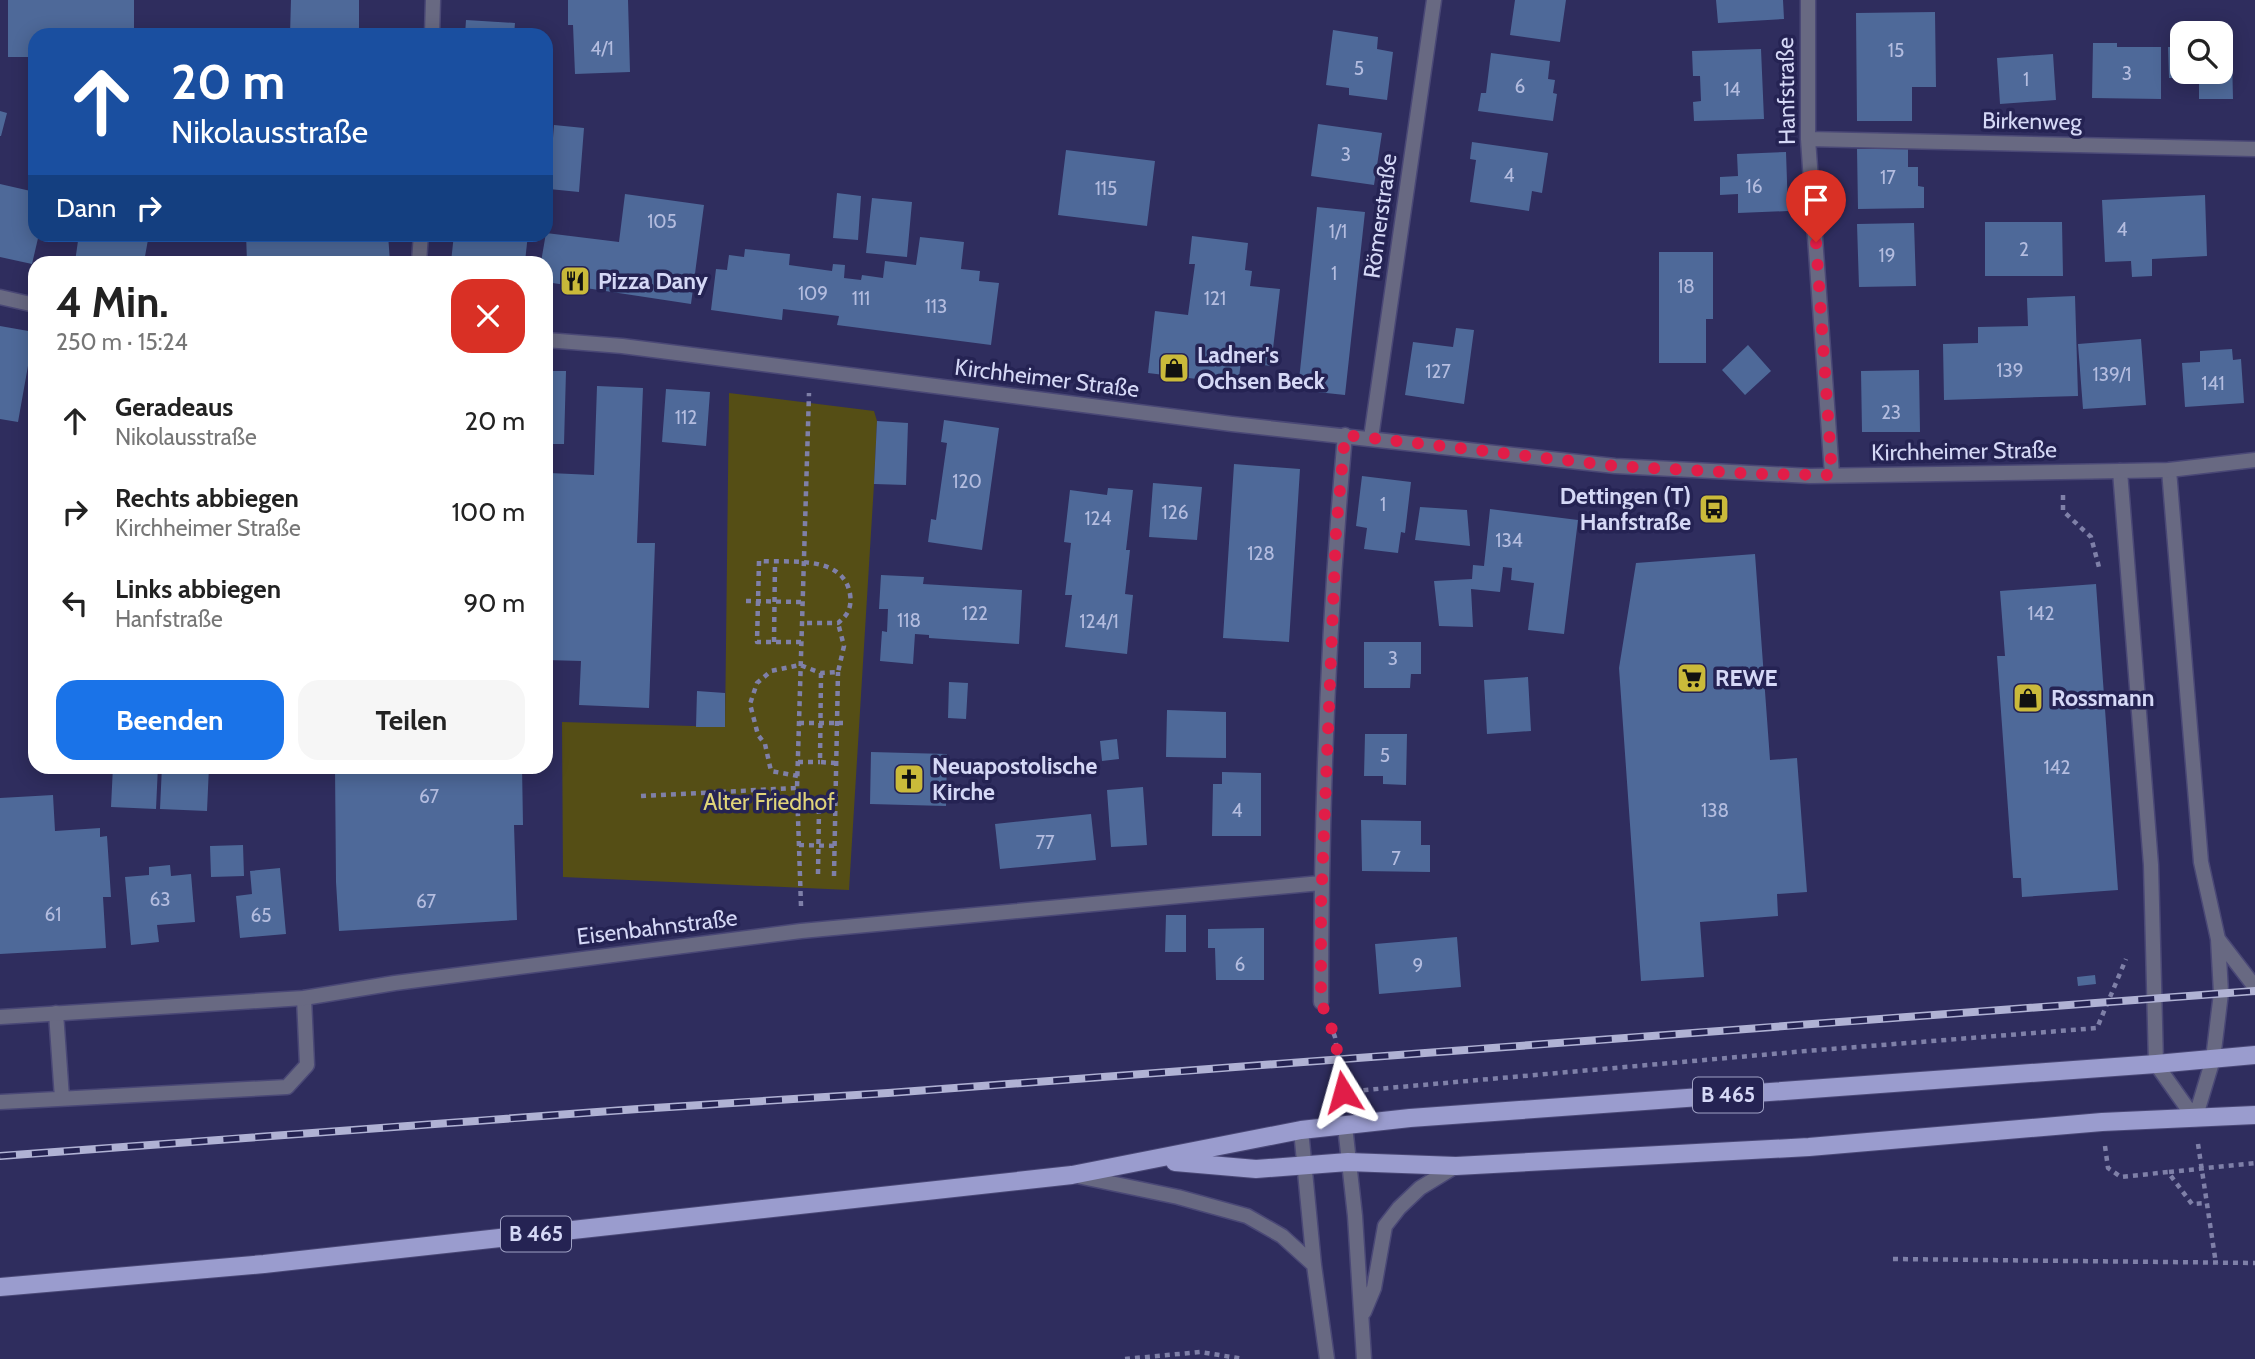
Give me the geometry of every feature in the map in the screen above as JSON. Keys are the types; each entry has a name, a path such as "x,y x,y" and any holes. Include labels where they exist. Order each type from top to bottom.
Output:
{"main road":[{"name":"B 465","path":"0,1287 264,1264 1072,1175 1301,1130 1437,1116 2156,1065 2255,1055"},
{"name":"B 465","path":"1154,1160 1256,1169 1348,1162 1456,1166 1796,1148 2102,1122 2255,1115"}],"street":[{"path":"432,28 433,0"},
{"name":"Römerstraße","path":"1371,438 1434,0"},
{"name":"Hanfstraße","path":"1808,0 1808,139 1832,475"},
{"name":"Birkenweg","path":"1808,139 2255,149"},
{"path":"0,297 28,303"},
{"name":"Kirchheimer Straße","path":"553,341 622,346 1232,424 1615,466 1760,474 2063,473 2169,470 2255,460"},
{"path":"1321,1002 1321,883 1336,532 1345,435"},
{"path":"2169,470 2201,862 2218,939 2221,993 2213,1059 2195,1119"},
{"path":"2120,471 2151,865 2156,1065 2195,1119"},
{"name":"Eisenbahnstraße","path":"0,1017 304,998 395,983 802,931 1321,883"},
{"path":"2218,939 2255,987"},
{"path":"0,1102 287,1087 307,1065 304,998"},
{"path":"56,1013 62,1098"},
{"path":"1345,1126 1355,1216 1364,1359"},
{"path":"1301,1130 1314,1265 1327,1359"},
{"path":"1362,1317 1374,1288 1385,1226 1420,1188 1456,1166"},
{"path":"1072,1175 1178,1197 1247,1216 1282,1236 1314,1265"}],"path":[{"path":"802,931 797,788 809,371"},
{"path":"2063,473 2063,511 2091,537 2101,577"},
{"path":"801,642 757,642 759,561 822,565 838,570 849,590 851,604 847,617 838,624 802,622"},
{"path":"774,642 775,562"},
{"path":"746,601 802,602"},
{"path":"834,876 835,763 840,723 838,672 844,646 838,624"},
{"path":"798,776 771,771 765,744 758,735 750,704 757,683 771,671 800,665 821,673 838,672"},
{"path":"820,762 821,673"},
{"path":"799,723 840,723"},
{"path":"798,762 835,763"},
{"path":"641,796 797,788"},
{"path":"818,874 819,807 835,807"},
{"path":"799,845 836,845"},
{"path":"1321,1002 1335,1037 1343,1092 2097,1028 2126,959 2126,946"},
{"path":"2195,1119 2216,1264"},
{"path":"2168,1172 2255,1163"},
{"path":"1893,1259 2255,1264"},
{"path":"1125,1359 1200,1352 1244,1359"}],"green space":[{"name":"Alter Friedhof","path":"729,393 874,411 877,421 849,890 563,877 562,722 725,727"}],"building":[{"path":"8,0 134,0 134,28 28,28 28,57 8,57"},
{"path":"291,0 359,0 359,28 290,28"},
{"path":"568,0 628,0 630,72 575,74 573,25 568,25"},
{"path":"1515,0 1566,0 1560,42 1510,35"},
{"path":"1716,0 1783,0 1784,19 1718,23"},
{"path":"1935,12 1936,87 1912,87 1912,121 1857,121 1856,13"},
{"path":"466,20 515,23 515,28 465,28"},
{"path":"1333,30 1378,37 1377,49 1393,52 1387,100 1349,95 1349,88 1326,85"},
{"path":"2093,43 2117,43 2117,47 2161,47 2161,99 2092,98"},
{"path":"2168,47 2170,47 2170,78"},
{"path":"1761,49 1764,119 1694,121 1693,102 1701,101 1700,76 1693,76 1692,51"},
{"path":"1491,53 1550,61 1548,79 1555,80 1553,93 1557,94 1553,121 1478,111 1481,93 1486,93"},
{"path":"2053,54 2056,100 2000,104 1997,58"},
{"path":"2199,84 2233,84 2233,99 2199,99"},
{"path":"0,111 7,113 1,136 0,136"},
{"path":"1318,124 1382,133 1374,185 1311,176"},
{"path":"554,125 584,128 579,192 553,189"},
{"path":"1472,142 1548,153 1542,193 1532,191 1529,211 1470,202 1476,160 1470,159"},
{"path":"1857,149 1908,149 1908,167 1918,167 1918,186 1924,187 1924,208 1858,209"},
{"path":"1066,150 1155,161 1147,226 1058,215"},
{"path":"1786,152 1788,211 1738,213 1738,194 1720,195 1720,177 1738,176 1737,154"},
{"path":"0,184 28,190 28,242 37,242 34,256 28,256 28,263 0,257"},
{"path":"837,193 861,196 858,240 833,238"},
{"path":"625,194 704,205 691,304 553,283 553,256 542,256 544,242 553,242 553,234 619,242"},
{"path":"2205,195 2207,256 2152,259 2152,276 2132,277 2131,261 2105,262 2102,200"},
{"path":"872,198 912,202 907,257 866,253"},
{"path":"1317,207 1365,212 1345,395 1298,390"},
{"path":"1985,222 2062,222 2063,276 1985,276"},
{"path":"1914,223 1916,286 1859,287 1857,224"},
{"path":"1192,236 1248,243 1245,270 1252,271 1250,286 1280,289 1271,366 1241,362 1238,384 1148,373 1155,311 1188,315 1195,264 1189,264"},
{"path":"920,237 964,242 961,269 980,271 979,281 999,283 991,345 837,325 839,316 783,309 782,320 711,310 716,269 727,270 729,255 744,257 745,249 790,254 789,265 832,271 833,264 845,265 844,278 861,280 862,275 883,278 885,261 916,265"},
{"path":"78,242 148,242 145,256 76,256"},
{"path":"246,242 389,242 390,256 247,256"},
{"path":"453,242 527,242 526,256 452,256"},
{"path":"1659,252 1713,252 1713,319 1706,319 1706,363 1659,363"},
{"path":"2075,296 2078,396 1944,400 1943,344 1978,343 1978,327 2028,326 2027,298"},
{"path":"0,326 28,331 28,366 18,422 0,419"},
{"path":"1456,328 1474,330 1464,404 1405,395 1413,342 1453,347"},
{"path":"2141,339 2146,405 2083,409 2078,344"},
{"path":"1748,345 1771,371 1745,395 1722,370"},
{"path":"2232,349 2233,360 2241,359 2244,403 2185,407 2182,363 2200,362 2200,351"},
{"path":"1919,370 1920,432 1862,432 1861,371"},
{"path":"553,371 566,371 564,444 553,444"},
{"path":"597,386 643,388 637,543 655,543 649,708 579,705 581,661 553,660 553,473 594,475"},
{"path":"666,389 710,392 706,446 662,442"},
{"path":"944,420 999,428 982,550 928,542 931,519 936,520 947,443 941,442"},
{"path":"877,421 908,423 906,485 874,484"},
{"path":"1234,464 1300,469 1289,642 1223,638"},
{"path":"1362,476 1411,482 1405,533 1401,532 1398,553 1364,549 1367,528 1356,526"},
{"path":"1153,483 1202,487 1197,540 1149,537"},
{"path":"1108,488 1133,490 1126,550 1130,550 1125,594 1133,595 1127,654 1065,647 1072,595 1065,595 1071,543 1064,542 1070,490 1107,495"},
{"path":"1420,507 1467,510 1470,546 1415,540"},
{"path":"1490,509 1578,520 1564,634 1528,630 1534,583 1511,580 1512,568 1503,567 1500,592 1471,589 1473,627 1439,626 1434,581 1472,579 1473,565 1484,566"},
{"path":"1755,554 1770,760 1797,758 1807,892 1777,894 1778,916 1700,922 1704,977 1641,981 1619,668 1636,563"},
{"path":"881,575 924,577 923,584 1022,590 1019,644 929,638 929,635 915,634 913,664 880,661 882,631 887,632 888,609 879,609"},
{"path":"2096,584 2118,890 2022,897 2021,878 2013,878 1997,656 2005,656 2000,591"},
{"path":"1364,642 1421,642 1421,674 1411,674 1410,688 1364,688"},
{"path":"1528,677 1531,731 1487,734 1484,680"},
{"path":"949,682 968,683 966,719 948,718"},
{"path":"697,691 725,693 725,727 696,727"},
{"path":"1167,710 1226,712 1226,758 1166,757"},
{"path":"1365,734 1407,734 1406,785 1383,784 1383,776 1364,776"},
{"path":"1117,739 1119,759 1102,761 1100,741"},
{"name":"Neuapostolische Kirche","path":"871,752 947,754 946,806 870,804"},
{"path":"1222,772 1261,773 1261,836 1212,836 1213,784 1222,784"},
{"path":"113,774 158,774 156,809 111,807"},
{"path":"162,774 209,774 207,811 160,809"},
{"path":"335,774 522,774 523,825 514,825 517,920 339,931"},
{"path":"1143,787 1147,845 1111,847 1107,790"},
{"path":"53,795 55,831 100,828 100,837 107,836 111,897 103,897 106,948 0,954 0,798"},
{"path":"1091,814 1096,860 1000,869 995,824"},
{"path":"1361,820 1421,821 1421,845 1430,845 1430,872 1362,871"},
{"path":"243,845 244,876 211,877 210,846"},
{"path":"170,865 171,876 191,874 195,922 157,925 159,942 131,945 125,877 149,875 149,867"},
{"path":"280,868 286,934 240,938 236,896 252,894 250,871"},
{"path":"1166,915 1186,915 1186,952 1165,952"},
{"path":"1264,928 1264,980 1216,980 1215,948 1208,948 1208,929"},
{"path":"1457,937 1461,987 1379,994 1375,944"},
{"path":"2095,975 2096,984 2078,986 2077,977"}],"railway":[{"path":"0,1156 2255,991"}],"place":[{"name":"Pizza Dany","path":"575,281"},
{"name":"Ladner's Ochsen Beck","path":"1174,368"},
{"name":"Dettingen (T) Hanfstraße","path":"1714,509"},
{"name":"REWE","path":"1692,678"},
{"name":"Rossmann","path":"2028,698"},
{"name":"Neuapostolische Kirche","path":"909,779"}],"route":[{"path":"1343,1092 1335,1037 1321,1002 1321,906 1336,532 1345,435 1615,466 1832,475 1816,242"}]}
